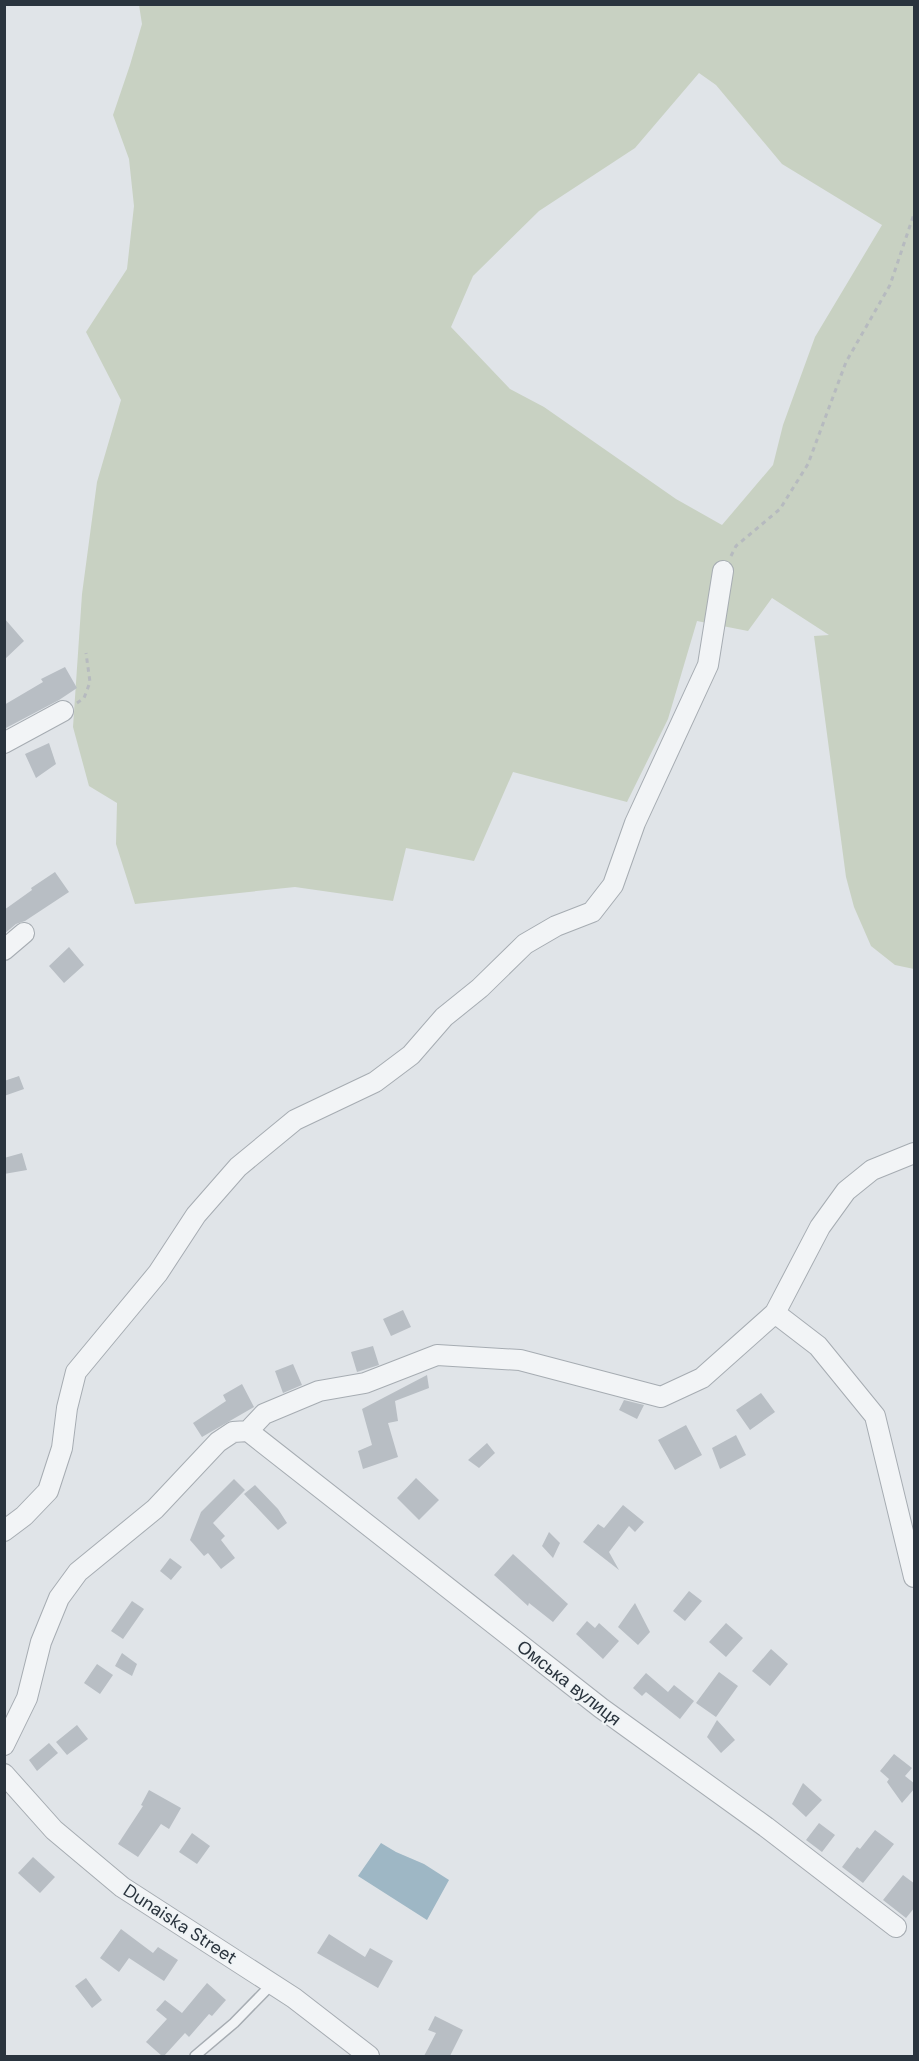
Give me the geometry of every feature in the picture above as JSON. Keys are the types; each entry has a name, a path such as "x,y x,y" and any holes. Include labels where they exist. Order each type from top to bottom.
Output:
{"street":[{"path":"4,1532 24,1516 48,1491 62,1448 67,1408 76,1372 158,1273 196,1215 238,1167 295,1120 375,1082 411,1054 444,1017 480,988 525,944 556,926 592,912 613,885 635,823 708,665 723,572"},
{"path":"4,743 63,711"},
{"path":"4,950 24,933"},
{"path":"4,1745 27,1698 41,1642 55,1609 78,1572 155,1509 219,1442 233,1432 248,1431 264,1414 319,1392 365,1383 437,1355 520,1360 661,1397 702,1378 775,1313 820,1227 846,1191 872,1170 915,1153"},
{"path":"775,1313 818,1346 875,1416 915,1577"},
{"name":"Омська вулиця","path":"248,1431 601,1708 766,1827 896,1927"},
{"name":"Dunaiska Street","path":"4,1774 54,1830 122,1887 294,1998 369,2056"}],"lane":[{"path":"195,2056 234,2023 272,1984"}],"path":[{"path":"723,572 736,546 780,509 808,464 846,362 890,285 915,214"},
{"path":"63,711 84,698 90,682 86,653"}],"green space":[{"path":"139,5 914,5 914,969 895,965 871,946 854,907 846,877 814,636 829,635 772,598 748,631 697,621 668,719 627,802 513,772 474,861 406,848 393,901 295,887 135,904 116,844 117,803 89,786 73,727 82,594 97,482 121,400 86,332 127,269 134,206 129,159 113,115 142,24","holes":["699,73 716,85 782,164 882,225 815,337 783,425 773,465 722,525 676,499 544,407 510,389 451,327 473,276 539,211 635,148"]}],"water":[{"path":"381,1843 424,1864 449,1880 427,1920 358,1876"}],"building":[{"path":"4,618 24,641 4,660"},
{"path":"65,667 77,688 4,729 4,705 43,682 41,679"},
{"path":"49,743 56,764 36,778 25,754"},
{"path":"55,872 69,892 25,921 16,924 4,934 4,910"},
{"path":"69,947 84,965 64,983 49,966"},
{"path":"19,1076 24,1089 4,1096 4,1081"},
{"path":"22,1153 27,1170 4,1174 4,1158"},
{"path":"403,1310 411,1327 391,1336 383,1319"},
{"path":"373,1346 379,1365 357,1372 351,1352"},
{"path":"293,1364 302,1385 283,1393 275,1371"},
{"path":"427,1375 429,1388 395,1401 398,1421 388,1423 398,1457 363,1469 358,1451 372,1445 362,1409"},
{"path":"242,1384 254,1407 202,1437 193,1423 226,1401 223,1395"},
{"path":"761,1393 775,1412 750,1430 736,1410"},
{"path":"624,1400 644,1405 637,1419 619,1410"},
{"path":"686,1425 702,1455 675,1470 658,1440"},
{"path":"736,1435 746,1455 720,1469 712,1448"},
{"path":"487,1443 495,1453 479,1468 468,1460"},
{"path":"416,1478 439,1500 419,1520 397,1498"},
{"path":"234,1479 245,1490 213,1523 225,1536 221,1540 235,1558 221,1569 208,1553 204,1556 190,1540 201,1512"},
{"path":"255,1485 278,1509 287,1523 278,1530 244,1494"},
{"path":"623,1505 644,1522 635,1532 629,1526 609,1552 619,1570 583,1542 598,1524 604,1528"},
{"path":"549,1532 560,1543 553,1558 542,1546"},
{"path":"513,1554 568,1604 553,1622 529,1603 528,1606 494,1575"},
{"path":"170,1558 182,1567 171,1580 160,1571"},
{"path":"689,1591 702,1601 685,1621 673,1611"},
{"path":"132,1601 144,1609 123,1639 111,1631"},
{"path":"635,1603 650,1632 638,1645 618,1627"},
{"path":"587,1621 595,1628 599,1623 619,1641 603,1659 576,1634"},
{"path":"726,1623 743,1638 726,1657 709,1642"},
{"path":"771,1649 788,1664 770,1686 752,1671"},
{"path":"122,1653 137,1664 132,1676 115,1666"},
{"path":"97,1664 113,1675 100,1694 84,1683"},
{"path":"719,1672 738,1686 716,1717 696,1703"},
{"path":"646,1673 668,1692 674,1685 694,1701 680,1719 646,1692 642,1696 633,1688"},
{"path":"717,1720 735,1740 721,1753 707,1737"},
{"path":"77,1725 88,1739 67,1755 56,1742"},
{"path":"49,1743 58,1753 37,1771 29,1760"},
{"path":"894,1754 912,1768 905,1776 915,1784 915,1788 902,1803 887,1782 889,1779 880,1771"},
{"path":"803,1783 822,1800 806,1817 792,1804"},
{"path":"149,1790 181,1808 169,1829 161,1824 138,1857 118,1844 143,1806 141,1805"},
{"path":"819,1823 835,1835 822,1852 806,1840"},
{"path":"875,1830 894,1844 863,1883 842,1867 857,1847 860,1849"},
{"path":"192,1833 210,1846 197,1864 179,1852"},
{"path":"33,1857 55,1877 40,1893 18,1873"},
{"path":"903,1875 915,1884 915,1907 906,1918 883,1900"},
{"path":"121,1929 153,1953 158,1947 178,1960 164,1981 129,1958 119,1972 100,1958"},
{"path":"329,1934 365,1957 370,1948 393,1961 378,1988 317,1953"},
{"path":"86,1978 102,2000 92,2008 75,1986"},
{"path":"207,1983 226,2000 212,2016 209,2014 189,2037 185,2033 162,2056 146,2042 167,2019 156,2010 165,2000 182,2013"},
{"path":"435,2016 463,2030 450,2056 424,2056 436,2033 428,2030"}]}
